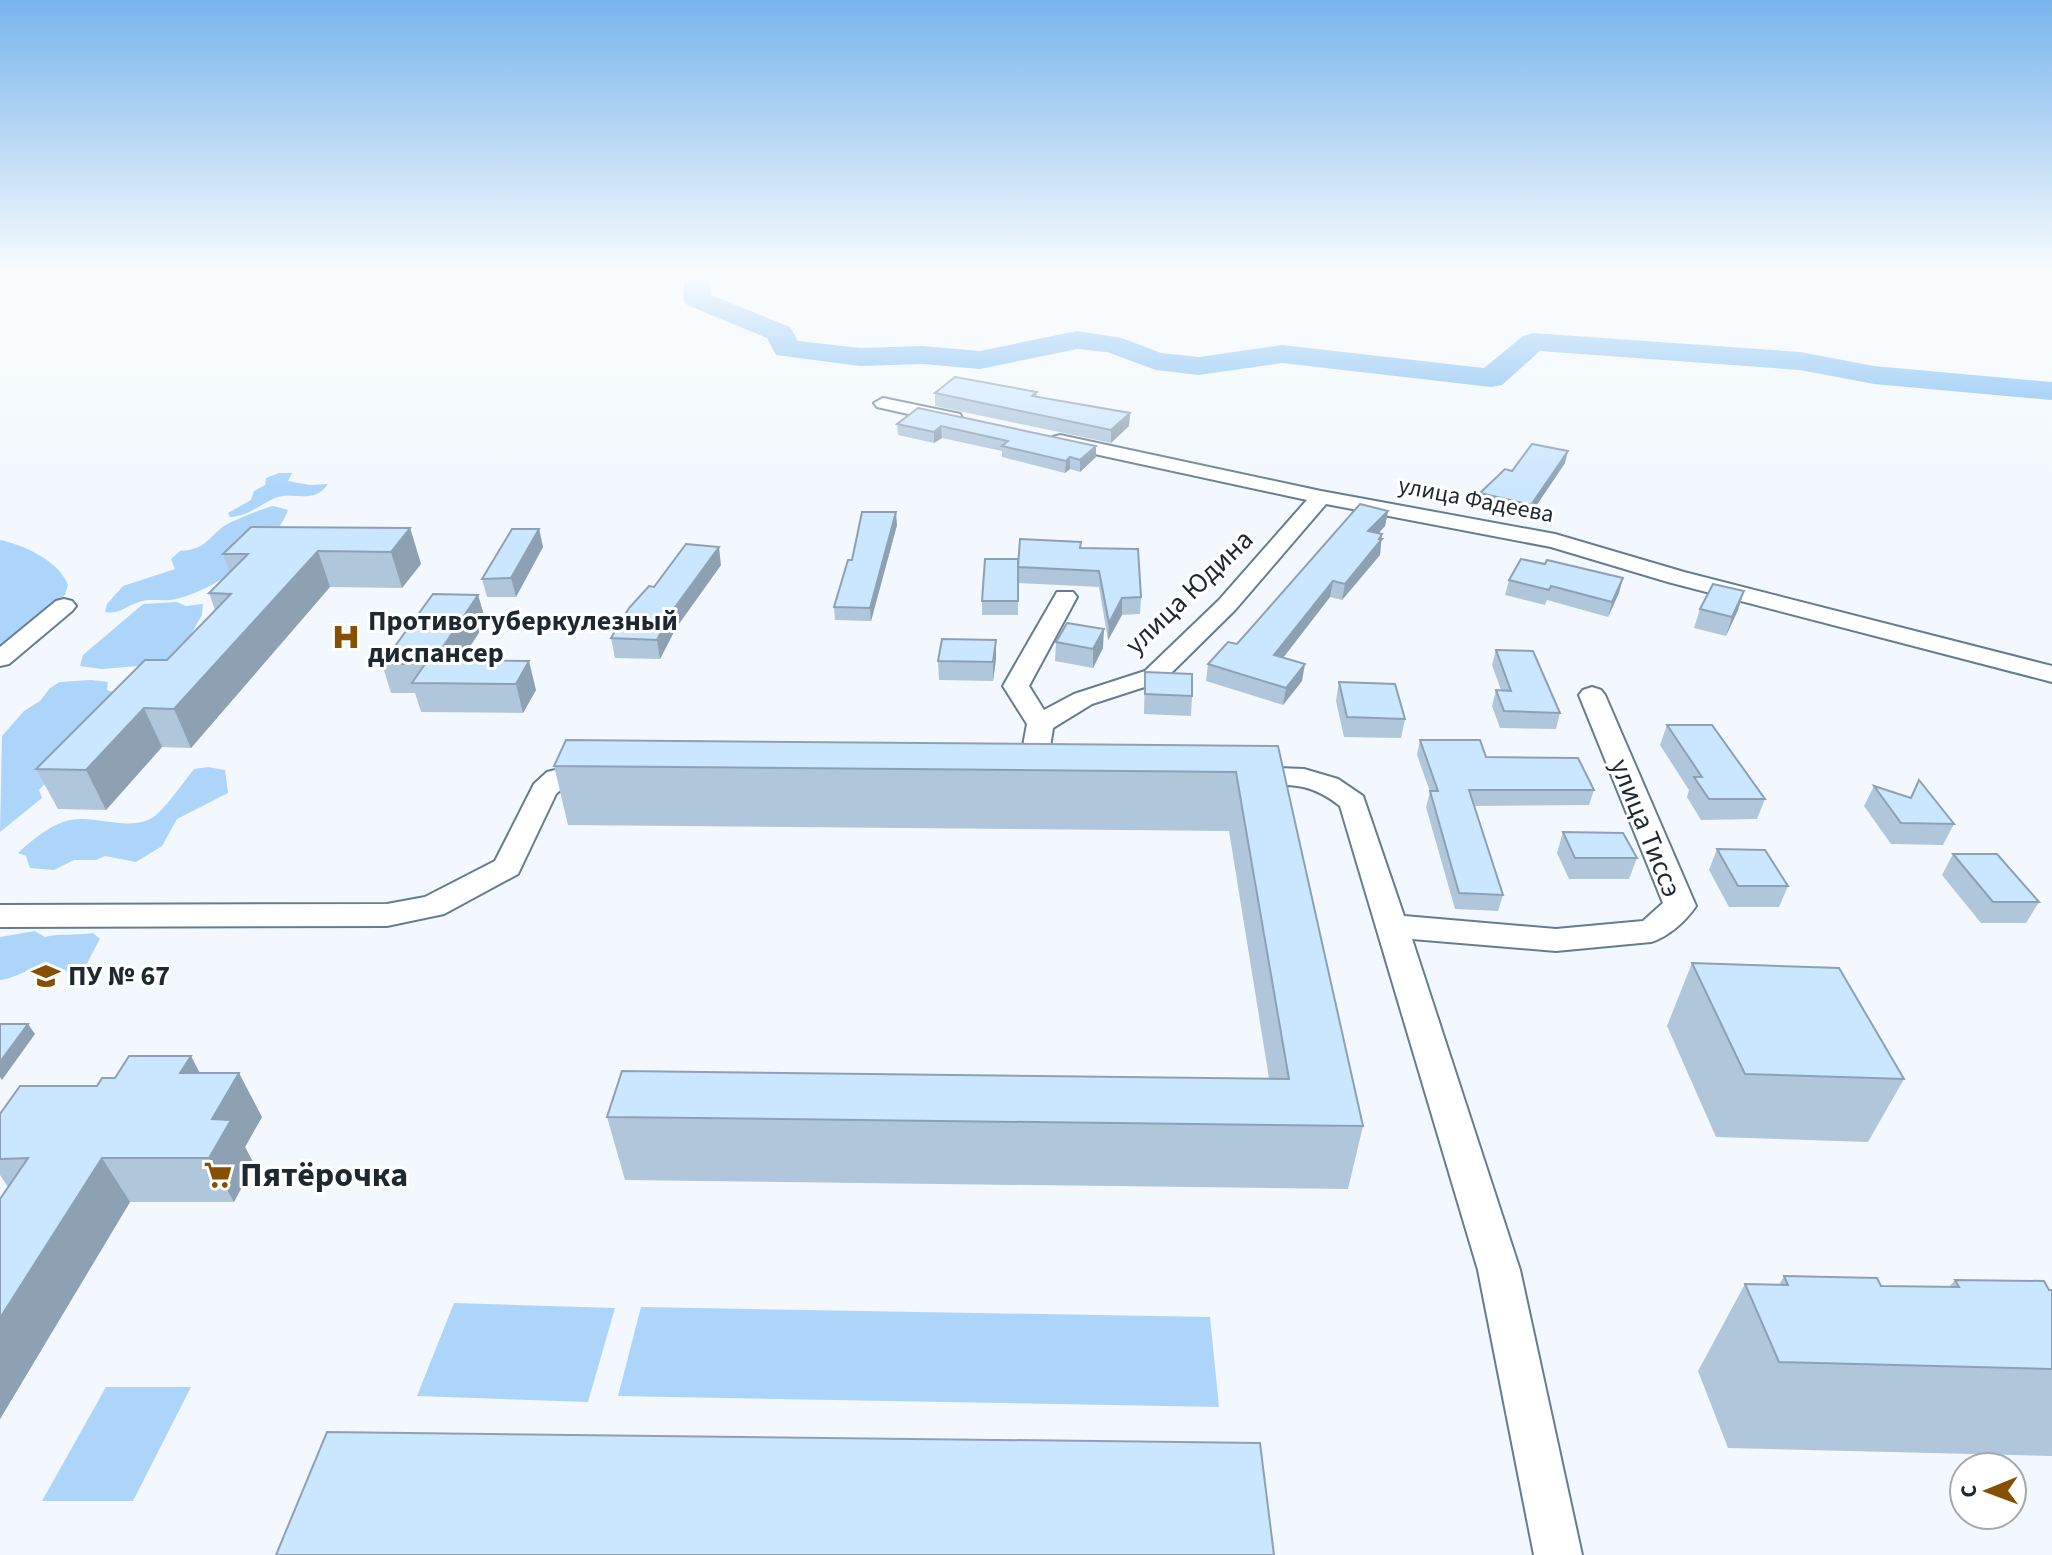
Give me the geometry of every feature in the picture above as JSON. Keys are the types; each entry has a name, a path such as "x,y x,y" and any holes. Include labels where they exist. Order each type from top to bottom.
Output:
{"street":[{"path":"883,403 977,423"},
{"name":"улица Фадеева","path":"1040,437 1321,497 1555,541 1676,577 2052,674"},
{"name":"улица Юдина","path":"1040,724 1083,699 1154,676 1227,605 1321,497"},
{"path":"1032,774 1040,724 1016,686 1065,597"},
{"path":"0,659 64,606"},
{"name":"улица Тиссэ","path":"1390,926 1556,940 1651,931 1680,906 1592,695"},
{"path":"0,916 387,915 433,906 507,867 544,790 557,778 580,772 627,772"},
{"path":"1220,775 1299,776 1333,785 1353,802 1499,1270 1558,1555"}],"shaded area":[{"path":"279,473 292,473 288,481 328,484 316,494 282,496 230,517 228,513 251,500 254,491 265,485 266,478"},
{"path":"273,506 288,510 281,524 257,552 225,577 176,599 144,601 118,611 105,612 107,604 123,586 175,569 171,559 180,551 201,546 224,526"},
{"path":"0,540 40,555 57,569 68,585 65,595 0,650"},
{"path":"177,602 186,606 203,604 202,615 189,638 162,664 102,669 80,666 83,655 143,604"},
{"path":"60,682 108,682 107,690 127,697 39,790 42,798 0,832 2,736 50,688"},
{"path":"208,767 225,770 228,793 177,819 162,846 136,862 105,856 96,860 74,860 54,870 30,868 26,856 18,853 49,829 70,820 131,824 150,819 167,804 194,769"},
{"path":"35,931 45,937 93,933 100,939 86,965 60,974 37,968 0,980 0,937"},
{"path":"454,1303 615,1308 588,1402 417,1396"},
{"path":"641,1307 1210,1317 1219,1407 618,1396"},
{"path":"106,1387 191,1387 133,1501 42,1501"}],"building":[{"path":"955,377 1037,392 1032,396 1130,413 1111,430 935,393"},
{"path":"918,408 1096,446 1080,460 1070,457 1066,461 1002,446 1008,441 941,426 934,432 897,424"},
{"path":"1532,444 1568,451 1531,505 1480,493 1505,469 1512,471"},
{"path":"1360,504 1388,511 1368,531 1382,534 1379,539 1382,539 1345,584 1333,581 1274,655 1305,664 1286,688 1208,664 1228,642 1237,644"},
{"path":"862,512 896,512 870,608 834,607 848,560 852,560"},
{"path":"251,527 410,528 391,552 318,551 174,709 144,708 86,770 36,769 145,660 167,660 231,594 209,593 248,554 223,554"},
{"path":"512,529 539,529 511,578 482,579"},
{"path":"1020,539 1081,542 1080,548 1138,549 1141,597 1122,598 1109,623 1099,571 1018,567"},
{"path":"686,544 719,547 673,610 657,640 611,638 629,608 649,586 654,587"},
{"path":"985,559 1018,559 1018,601 982,601"},
{"path":"1521,559 1545,564 1547,560 1623,578 1612,602 1551,586 1549,590 1509,580"},
{"path":"1713,584 1744,591 1732,617 1700,609"},
{"path":"433,594 478,595 434,660 529,661 516,684 412,683 425,664 382,664"},
{"path":"1067,623 1104,629 1093,649 1056,642"},
{"path":"942,639 996,640 993,662 938,661"},
{"path":"1496,650 1533,651 1560,713 1504,711 1496,690 1511,691"},
{"path":"1145,672 1192,674 1192,696 1145,694"},
{"path":"1339,682 1395,684 1405,719 1347,717"},
{"path":"1667,725 1712,725 1765,799 1709,799 1694,777 1702,777"},
{"path":"566,740 1278,746 1363,1126 607,1117 622,1071 1289,1079 1236,772 554,766"},
{"path":"1420,740 1480,740 1486,757 1578,758 1594,790 1469,790 1503,895 1459,893 1430,791 1438,791"},
{"path":"1919,780 1954,824 1901,823 1874,786 1911,798"},
{"path":"1563,832 1623,833 1637,858 1575,858"},
{"path":"1717,849 1765,850 1788,886 1738,886"},
{"path":"1953,854 1997,854 2039,902 1993,902"},
{"path":"1692,963 1839,968 1904,1079 1745,1074"},
{"path":"0,1024 28,1024 0,1062"},
{"path":"129,1056 191,1056 180,1073 239,1073 212,1119 231,1120 209,1158 102,1158 0,1318 0,1199 28,1158 0,1159 0,1114 20,1086 97,1086 102,1078 115,1078"},
{"path":"1784,1276 1877,1278 1881,1286 1959,1287 1955,1280 2044,1281 2052,1290 2052,1369 1779,1362 1745,1284 1788,1285"},
{"path":"327,1432 1260,1443 1274,1555 276,1555"}],"waterway":[{"path":"785,347 860,357 923,355 980,360 1045,347"},
{"path":"1119,347 1156,361 1199,366 1282,354 1491,378 1528,347"},
{"path":"1597,347 1800,361 1874,375 2052,391"}],"place":[{"name":"Противотуберкулезный диспансер","path":"346,637"},
{"name":"ПУ № 67","path":"46,976"},
{"name":"Пятёрочка","path":"218,1175"}]}
